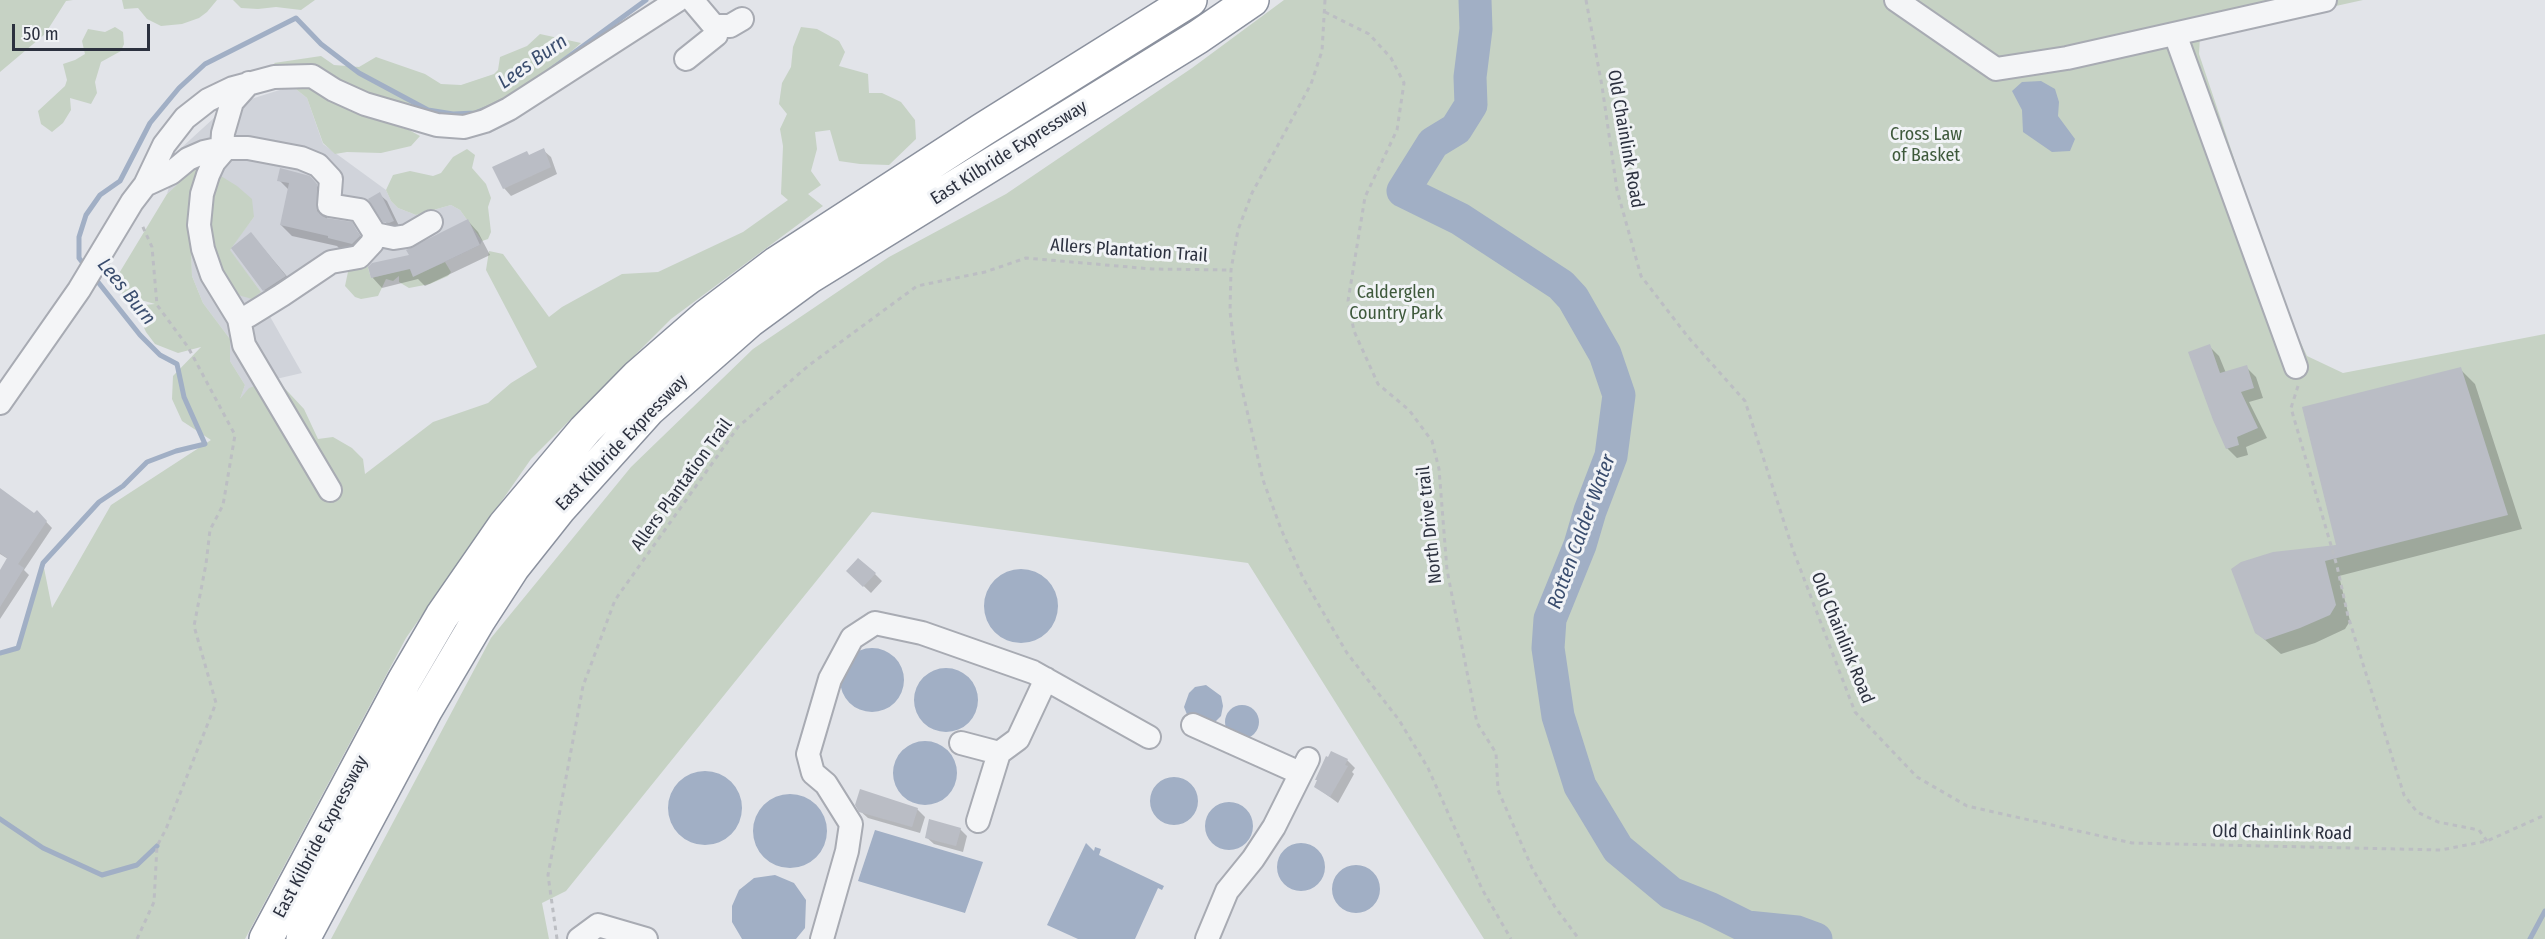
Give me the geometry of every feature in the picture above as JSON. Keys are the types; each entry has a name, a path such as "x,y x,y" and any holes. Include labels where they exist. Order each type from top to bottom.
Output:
{"highway":[{"name":"East Kilbride Expressway","path":"266,939 404,681 442,616 505,525 585,430 637,377 707,315 777,263 982,129 1190,0"},
{"name":"East Kilbride Expressway","path":"303,939 426,709 513,567 558,509 649,410 749,321 809,277 1198,37 1252,0"}],"street":[{"path":"0,403 79,290 138,194 164,145 185,118 208,100 233,88 274,76 312,76 334,90 365,104 437,125 464,127 485,121 509,109 678,0"},
{"path":"686,59 716,35 714,26 692,0"},
{"path":"1896,0 1996,69 2067,58 2325,0"},
{"path":"714,26 730,26 742,19"},
{"path":"2175,33 2296,367"},
{"path":"250,82 232,102 223,133 224,148 214,162 202,194 199,225 203,249 212,275 239,319 244,345 330,490"},
{"path":"138,194 188,159 224,148 248,148 293,156 318,165 331,179 329,205 360,210 375,234 394,238 407,236 431,222"},
{"path":"239,319 282,295 331,262 342,258 359,257 372,243 375,234"},
{"path":"822,939 847,851 851,824 826,784 813,773 808,754 830,679 852,638 875,623 921,633 1033,672 1149,736"},
{"path":"978,821 999,753 1018,739 1046,680"},
{"path":"1193,725 1304,766 1274,827 1253,859 1227,891 1207,939"},
{"path":"961,743 999,753"},
{"path":"579,939 598,925 646,939"}],"path":[{"path":"1325,0 1322,51 1311,84 1252,194 1238,230 1231,270 1230,311 1236,363 1260,470 1281,530 1329,624 1347,652 1400,720 1428,768 1482,889 1511,939"},
{"name":"Old Chainlink Road","path":"1586,0 1602,86 1617,190 1641,276 1688,337 1745,401 1793,550 1855,712 1917,777 1967,806 2132,843 2441,850 2487,841 2545,815"},
{"name":"North Drive trail","path":"1325,12 1370,34 1391,58 1404,83 1397,130 1365,196 1348,301 1354,332 1378,384 1409,410 1432,441 1439,469 1447,570 1477,723 1496,753 1498,790 1532,868 1555,907 1579,939"},
{"path":"136,939 154,902 157,846 166,829 216,703 194,626 210,530 223,505 235,435 188,347 157,305 152,247 138,194"},
{"name":"Allers Plantation Trail","path":"557,939 548,875 583,686 615,600 738,428 807,366 917,286 985,272 1026,258 1152,269 1231,270"},
{"path":"2296,367 2300,381 2290,408 2337,566 2348,615 2404,795 2417,812 2438,822 2479,830 2487,841"}],"shaded area":[{"path":"292,86 307,98 323,144 386,190 391,201 398,208 416,215 451,205 460,210 482,241 480,245 413,277 403,270 371,278 367,264 339,269 268,313 302,373 276,379 239,401 245,385 230,361 230,339 203,303 192,276 191,247 199,225 206,219 216,247 261,292 229,250 254,217 196,168 167,194 180,149 226,107"}],"green space":[{"path":"0,0 73,0 66,1 45,34 0,72"},
{"path":"122,0 217,0 199,18 182,24 161,26 147,19 138,8 124,9"},
{"path":"233,0 315,0 301,10 276,7 241,8"},
{"path":"1284,0 2363,0 2200,36 2199,54 2283,304 2307,356 2343,373 2545,334 2545,939 1484,939 1248,563 872,512 566,891 542,903 549,939 331,939 491,638 631,467 753,349 889,257 1006,194 1192,68"},
{"path":"115,27 123,32 124,44 121,51 101,62 95,82 97,93 91,104 70,98 71,110 63,123 52,132 41,124 38,111 65,86 67,80 63,64 85,54 82,41 88,29 105,32"},
{"path":"801,27 817,29 839,41 845,52 839,66 868,74 869,93 882,93 901,102 915,120 916,139 889,165 860,164 839,161 830,130 815,132 817,149 811,171 821,185 808,194 823,206 671,319 531,459 406,638 245,939 0,939 0,653 18,647 43,563 52,608 111,505 211,440 182,421 172,399 173,376 201,347 178,353 155,344 146,332 134,306 155,304 123,295 115,280 167,194 195,168 216,173 252,199 254,217 230,250 261,292 252,299 238,295 224,278 206,220 199,225 191,247 192,276 203,303 230,339 230,361 245,385 240,399 249,388 276,379 304,409 318,439 333,437 352,448 363,459 365,474 433,422 488,403 511,383 537,367 486,270 489,251 503,254 549,317 562,307 622,274 658,272 743,232 788,200 781,194 783,146 780,129 787,114 779,104 782,83 791,67 793,47"},
{"path":"540,34 581,43 525,92 503,105 459,117 392,105 384,114 393,125 420,136 411,146 381,153 335,154 323,143 307,98 292,86 274,63 321,56 334,65 359,67 376,57 425,74 441,84 461,85 494,74 498,70 500,57 527,46"},
{"path":"467,149 475,155 472,168 486,184 491,198 488,207 491,232 488,239 482,241 460,210 451,205 416,215 398,208 391,201 386,190 393,175 410,171 433,176 441,173 453,157"},
{"path":"445,262 451,272 448,276 430,284 409,288 399,282 399,276 393,281 386,279 378,296 361,299 355,297 345,286 349,267 367,264 371,278 402,270 408,266 413,276"}],"water":[{"path":"2041,81 2055,89 2059,102 2058,116 2075,139 2070,151 2052,152 2023,132 2022,110 2012,91 2022,82"},
{"path":"1014,569 1028,569 1042,575 1052,585 1058,599 1056,620 1042,637 1028,643 1014,643 1000,637 990,627 984,613 984,599 990,585 1000,575"},
{"path":"872,648 890,654 898,662 904,680 898,698 890,706 872,712 854,706 846,698 840,680 846,662 854,654"},
{"path":"946,668 964,673 969,677 973,682 978,700 973,718 969,723 964,727 946,732 928,727 923,723 919,718 914,700 919,682 923,677 928,673"},
{"path":"1206,685 1221,696 1223,706 1221,716 1214,723 1188,717 1184,707 1189,693 1195,687"},
{"path":"1242,705 1254,710 1259,722 1254,734 1242,739 1230,734 1225,722 1230,710"},
{"path":"925,741 937,743 948,750 955,761 957,773 955,785 948,796 937,803 925,805 913,803 902,796 895,785 893,773 895,761 902,750 913,743"},
{"path":"698,771 712,771 726,777 736,787 742,801 740,822 726,839 712,845 698,845 684,839 674,829 668,815 668,801 674,787 684,777"},
{"path":"1174,777 1191,784 1198,801 1191,818 1174,825 1157,818 1150,801 1157,784"},
{"path":"783,794 797,794 811,800 821,810 827,824 825,845 811,862 797,868 783,868 769,862 759,852 753,838 753,824 759,810 769,800"},
{"path":"1229,802 1246,809 1253,826 1246,843 1229,850 1212,843 1205,826 1212,809"},
{"path":"875,830 983,862 965,913 858,881"},
{"path":"1086,843 1094,851 1095,847 1101,849 1099,855 1164,886 1162,890 1158,888 1135,939 1078,939 1047,925"},
{"path":"1301,843 1318,850 1325,867 1318,884 1301,891 1284,884 1277,867 1284,850"},
{"path":"1356,865 1373,872 1380,889 1373,906 1356,913 1339,906 1332,889 1339,872"},
{"path":"775,875 794,883 806,900 805,928 796,939 742,939 732,922 732,906 739,890 754,878"}],"building":[{"path":"544,148 551,167 503,189 492,167 527,151 529,155"},
{"path":"280,168 310,176 317,184 317,211 326,218 352,222 360,236 352,244 280,225 289,183 277,181"},
{"path":"380,192 394,221 389,223 383,222 368,199"},
{"path":"468,219 480,245 413,277 410,269 371,278 368,267 372,263 409,255 406,250"},
{"path":"251,232 286,276 263,291 231,248"},
{"path":"2210,344 2220,373 2247,365 2254,388 2241,392 2258,428 2237,437 2239,445 2226,449 2188,352"},
{"path":"2461,367 2508,515 2325,561 2336,605 2330,615 2265,640 2255,633 2231,569 2241,562 2273,552 2336,545 2302,407"},
{"path":"0,488 34,513 37,510 47,521 18,564 24,568 0,607 0,570 7,558 0,553"},
{"path":"858,558 876,573 863,587 846,571"},
{"path":"1331,751 1348,759 1345,765 1348,766 1330,797 1314,787 1326,756 1328,757"},
{"path":"860,789 918,808 912,827 859,812 855,805"},
{"path":"929,819 961,828 956,846 925,838"}],"waterway":[{"name":"Lees Burn","path":"549,71 646,0"},
{"name":"Rotten Calder Water","path":"1475,0 1476,29 1470,77 1471,105 1456,129 1433,143 1403,191 1460,219 1561,285 1573,298 1605,354 1619,395 1611,456 1580,545 1550,619 1548,648 1558,716 1580,786 1618,849 1671,893 1709,908 1747,927 1797,932 1816,939"},
{"name":"Lees Burn","path":"86,267 79,258 79,237 86,215 100,195 120,181 150,123 179,88 205,64 296,18 321,44 359,73 428,110 453,114 475,113 490,107"},
{"name":"Lees Burn","path":"0,653 18,648 43,563 99,502 123,486 147,462 176,451 205,444 184,397 177,364 160,355 140,335 94,277"},
{"path":"0,819 43,848 102,875 137,865 157,846"},
{"path":"2530,939 2545,911"},
{"name":"Rotten Calder Water","path":"1790,939 1791,931"}],"park label":[{"name":"Cross Law of Basket","path":"1926,145"},
{"name":"Calderglen Country Park","path":"1396,303"}]}
